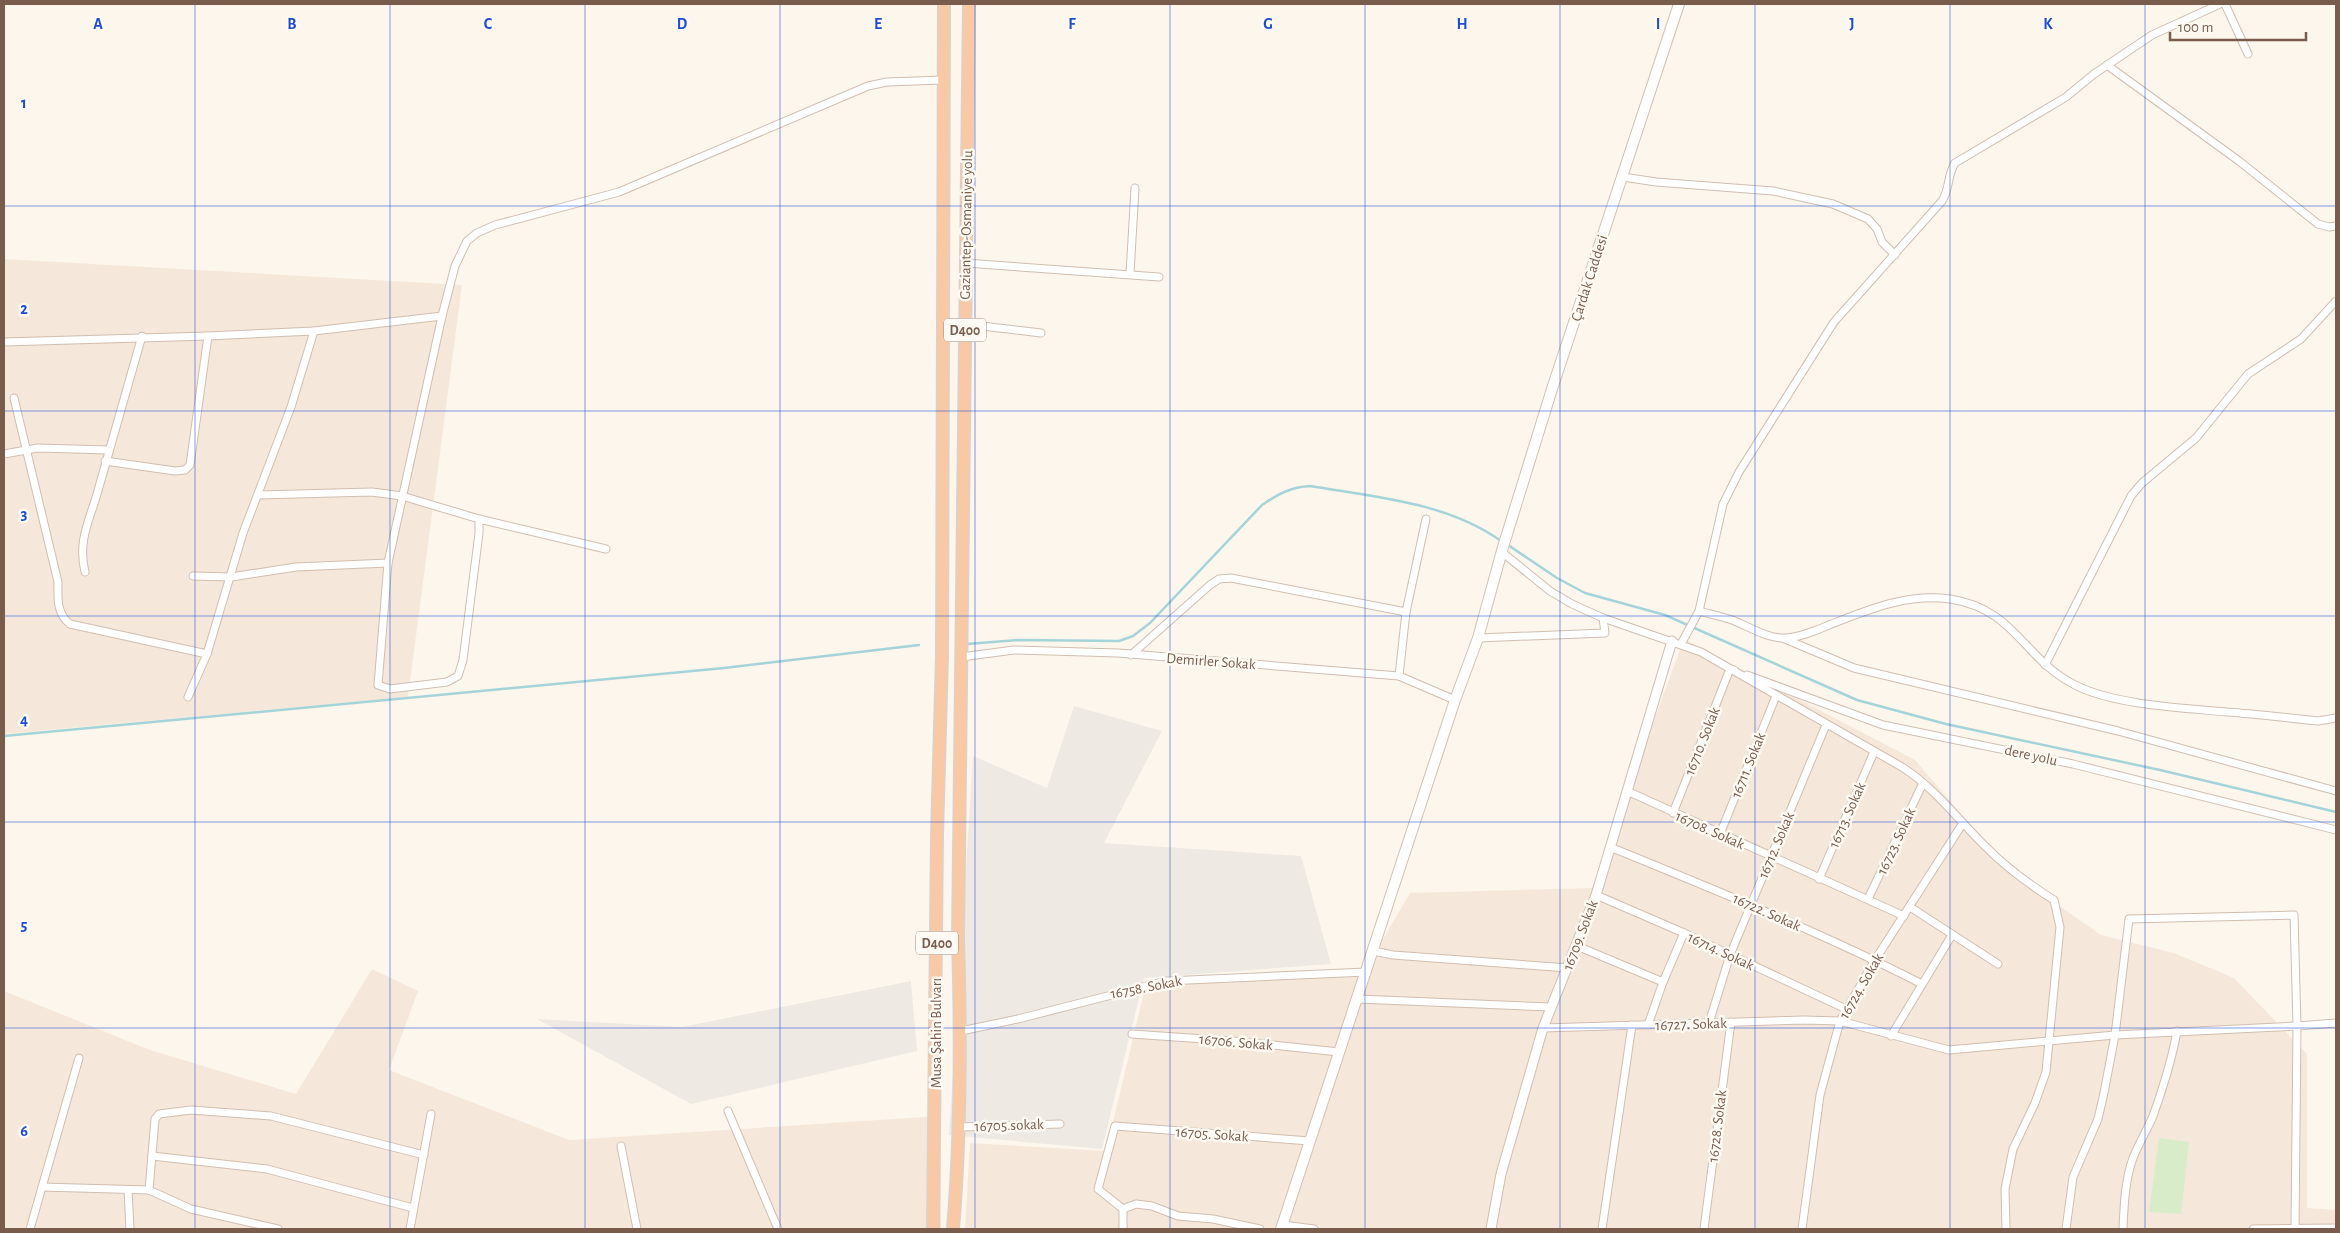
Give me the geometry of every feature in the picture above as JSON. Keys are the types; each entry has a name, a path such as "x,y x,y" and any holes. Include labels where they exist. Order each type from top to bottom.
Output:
{"highway":[{"name":"Gaziantep-Osmaniye yolu","path":"942,656 944,4"},
{"name":"Gaziantep-Osmaniye yolu","path":"961,657 969,4"},
{"name":"Musa Şahin Bulvarı","path":"933,1229 942,656"},
{"name":"Musa Şahin Bulvarı","path":"953,1229 961,1031 958,929 961,657"}],"main road":[{"name":"Çardak Caddesi","path":"1282,1227 1455,700 1478,638 1552,389 1679,4"}],"street":[{"path":"1677,642 1687,632 1697,614 1723,504 1728,492 1818,344 1834,322 1895,256 1942,201 1947,193 1949,178 1955,163 2066,97 2107,65 2152,35 2220,4"},
{"path":"2225,4 2248,54"},
{"path":"2107,65 2239,160 2318,224 2330,227 2336,226"},
{"path":"478,519 479,533 463,660 458,676 447,682 390,689 378,685 388,563 442,316 455,266 468,241 477,233 494,225 619,192 868,86 887,82 943,80"},
{"path":"1623,178 1773,191 1833,204 1868,219 1877,229 1882,242 1895,256"},
{"path":"1130,274 1135,188"},
{"path":"965,263 1159,276"},
{"path":"2045,665 2131,496 2142,483 2196,438 2248,374 2301,339 2336,300"},
{"path":"4,342 314,331 442,316"},
{"path":"965,324 1040,333"},
{"path":"188,697 207,654 243,533 291,407 314,331"},
{"path":"84,572 82,561 84,532 98,490 142,336"},
{"path":"105,461 175,471 185,470 190,465 208,336"},
{"path":"14,398 58,582 60,613 64,620 70,624 207,654"},
{"path":"4,454 27,450 108,450"},
{"path":"258,495 372,492 402,496 478,519 606,549"},
{"path":"1399,676 1406,612 1426,519"},
{"path":"1503,550 1550,591 1572,604 1603,618 1677,642 1730,669 1914,775 2008,867 2054,900 2060,927 2046,1072 2035,1104 2013,1149 2005,1189 2006,1229"},
{"path":"193,576 230,577 296,567 388,563"},
{"path":"1131,655 1199,594 1219,579 1231,578 1406,612"},
{"path":"1785,638 1819,629 1881,606 1905,600 1949,599 1968,603 1996,616 2020,636 2045,665 2062,678 2087,690 2148,704 2318,721 2336,718"},
{"path":"1697,614 1730,619 1765,634 1785,638 1854,668 2118,731 2336,792"},
{"path":"1478,638 1605,633 1603,618"},
{"name":"16709. Sokak","path":"1491,1229 1501,1174 1543,1028 1596,895 1627,791 1677,642"},
{"name":"Demirler Sokak","path":"961,657 1014,650 1131,655 1399,676 1455,700"},
{"name":"16710. Sokak","path":"1673,813 1730,669"},
{"name":"dere yolu","path":"1730,669 1883,725 2073,764 2336,830"},
{"name":"16711. Sokak","path":"1720,834 1776,696"},
{"name":"16712. Sokak","path":"1709,1023 1730,956 1826,725"},
{"name":"16713. Sokak","path":"1819,879 1874,752"},
{"name":"16723. Sokak","path":"1868,899 1923,783"},
{"name":"16708. Sokak","path":"1627,791 1904,916"},
{"name":"16724. Sokak","path":"1802,1229 1820,1095 1840,1021 1875,960 1963,823"},
{"name":"16722. Sokak","path":"1610,847 1751,905 1875,960 1922,984"},
{"name":"16714. Sokak","path":"1596,895 1684,933 1846,1009"},
{"path":"1910,907 1952,936 1998,964"},
{"path":"2066,1229 2073,1177 2098,1119 2115,1035 2129,919 2294,915 2297,1026 2295,1228"},
{"path":"1648,1025 1663,982 1684,933"},
{"path":"1891,1036 1952,936"},
{"path":"1577,946 1663,982"},
{"path":"1373,950 1393,955 1568,968"},
{"name":"16758. Sokak","path":"961,1031 1018,1019 1160,982 1366,972"},
{"path":"1358,1000 1551,1007"},
{"name":"16727. Sokak","path":"1543,1028 1804,1020 1840,1021 1949,1050 2115,1035 2336,1023"},
{"name":"16728. Sokak","path":"1704,1229 1731,1022"},
{"path":"1602,1229 1632,1025"},
{"path":"2123,1229 2124,1204 2129,1173 2172,1060 2177,1032"},
{"name":"16706. Sokak","path":"1132,1034 1233,1041 1339,1052"},
{"path":"30,1229 79,1058"},
{"path":"150,1190 155,1120 159,1114 191,1110 270,1116 424,1155"},
{"path":"728,1111 778,1229"},
{"path":"410,1229 431,1114"},
{"name":"16705.sokak","path":"958,1127 1060,1124"},
{"name":"16705. Sokak","path":"1123,1209 1098,1188 1115,1126 1310,1141"},
{"path":"621,1146 637,1229"},
{"path":"152,1156 267,1169 414,1208"},
{"path":"42,1187 150,1190 190,1209 278,1229"},
{"path":"128,1190 130,1229"},
{"path":"1123,1229 1123,1209 1136,1204 1152,1206 1178,1216 1214,1219 1260,1229"},
{"path":"1282,1227 1314,1229"},
{"path":"2253,1229 2336,1228"}],"shaded area":[{"path":"4,259 462,285 408,697 4,734"},
{"path":"1684,639 1915,760 2011,872 2101,935 2174,953 2234,978 2307,1054 2307,1208 2336,1210 2336,1229 965,1229 970,1143 1106,1151 1147,980 1362,975 1410,893 1592,888"},
{"path":"1074,706 1162,731 1104,843 1301,856 1331,964 1144,978 1102,1149 949,1135 973,756 1047,788"},
{"path":"372,969 418,991 389,1070 569,1140 941,1116 941,1229 4,1229 4,991 150,1050 296,1094"},
{"path":"911,981 917,1051 691,1104 537,1019 682,1027"}],"green space":[{"path":"2159,1138 2189,1142 2181,1214 2149,1212"}],"waterway":[{"path":"967,644 1019,640 1119,641 1133,636 1150,623 1262,505 1279,494 1297,488 1310,486 1384,498 1434,509 1480,528 1501,541"},
{"path":"1508,545 1557,578 1585,593 1665,615 1857,700 1946,724 2160,770 2336,812"},
{"path":"4,736 724,668 919,645"}]}
